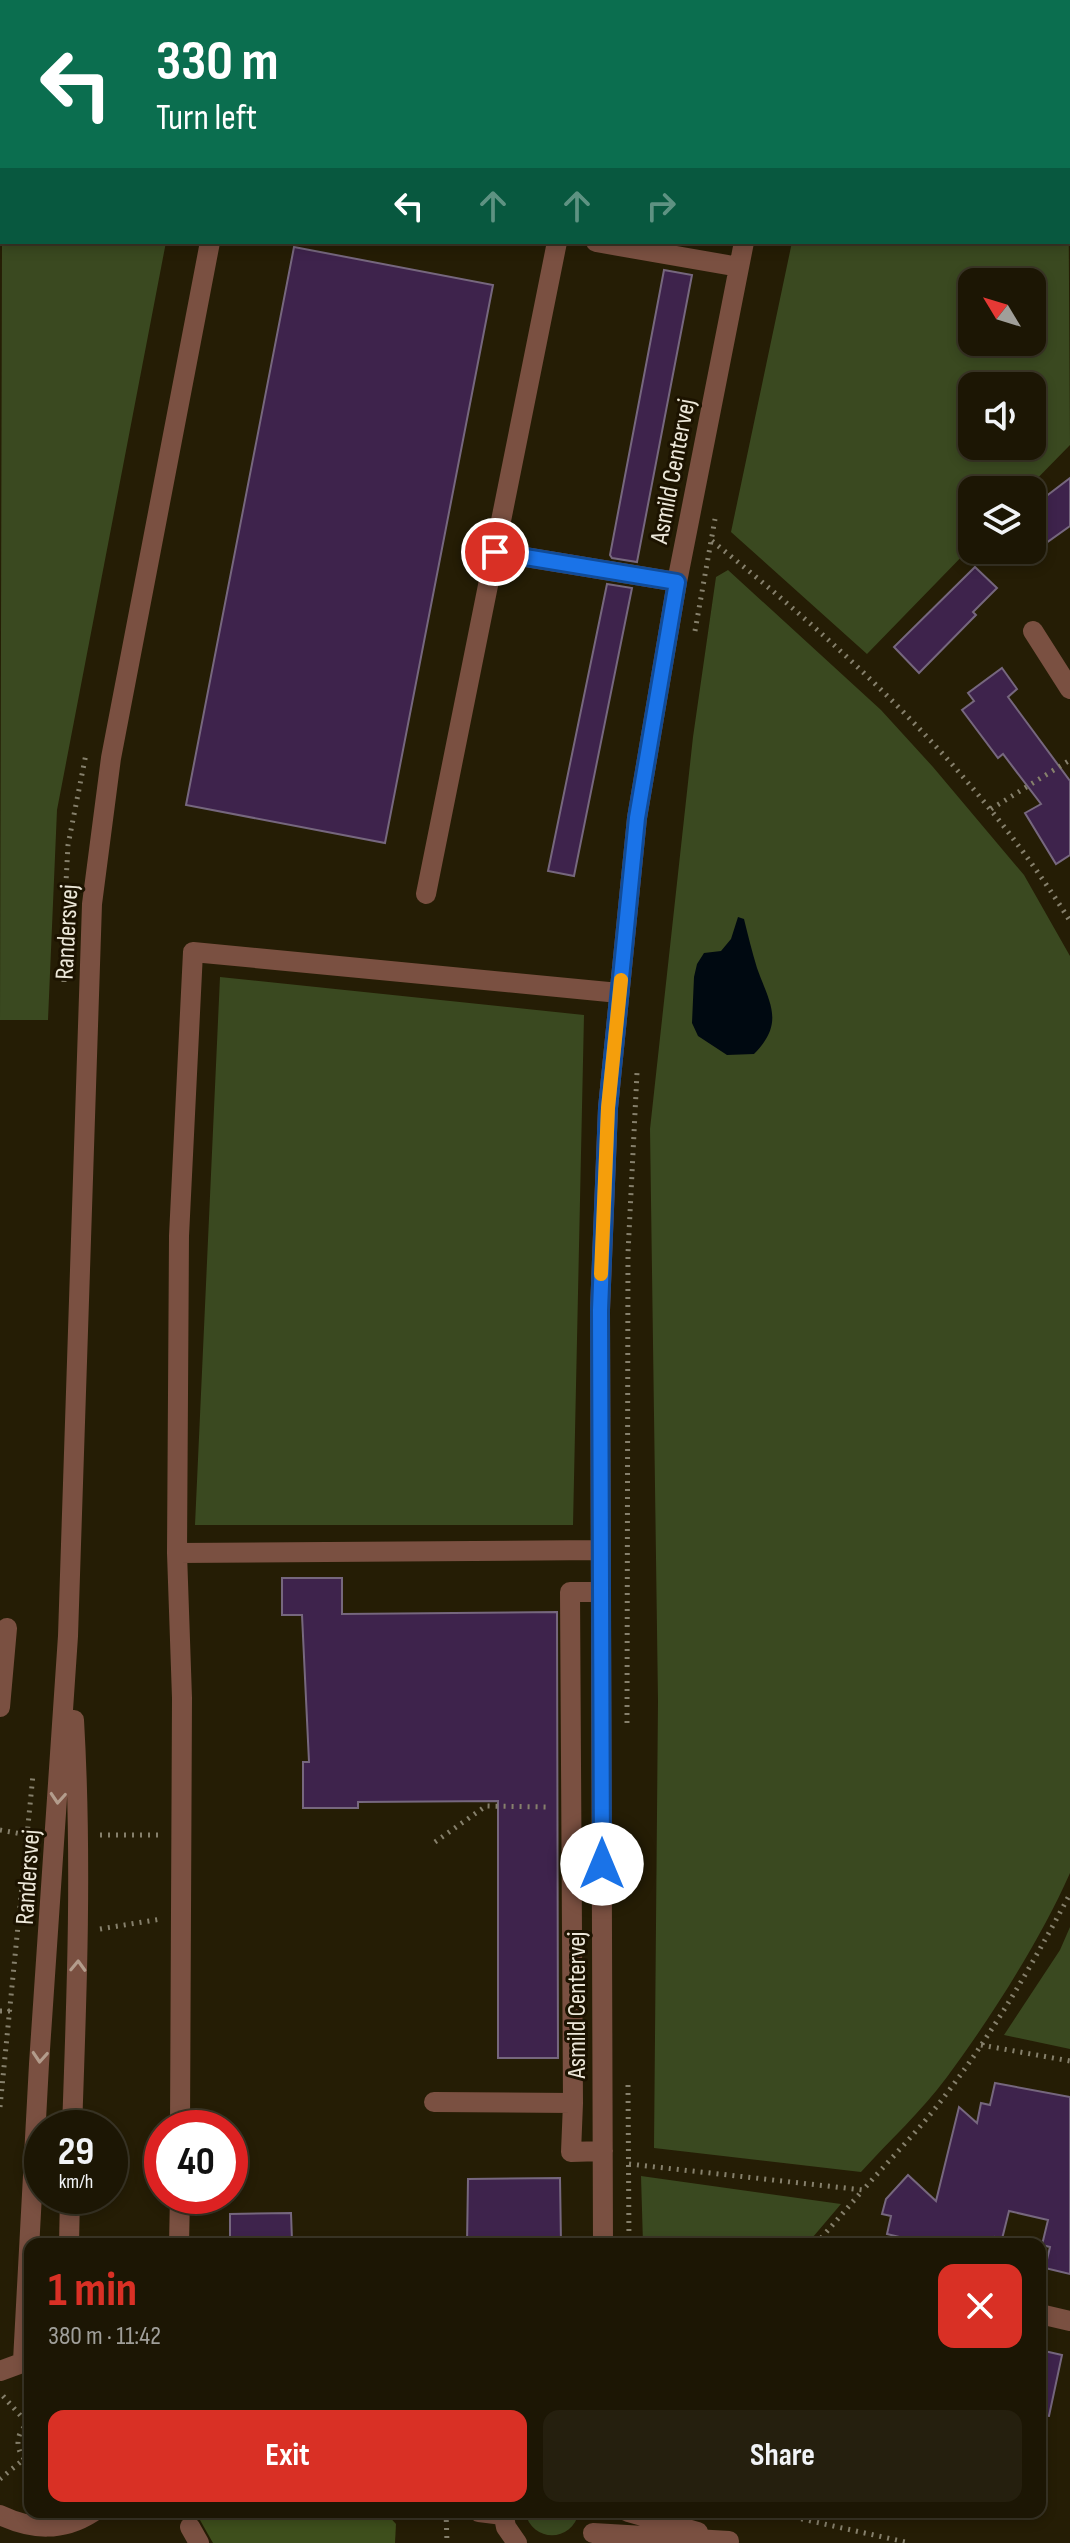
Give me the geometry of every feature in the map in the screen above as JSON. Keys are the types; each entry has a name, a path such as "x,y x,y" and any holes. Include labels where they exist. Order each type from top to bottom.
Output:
{"street":[{"name":"Randersvej","path":"31,2238 39,2064 68,1636 92,904 111,758 210,244"},
{"path":"426,894 557,244"},
{"path":"607,244 739,267"},
{"name":"Asmild Centervej","path":"603,2238 600,1310 608,1108 637,818 677,582 744,244"},
{"path":"495,552 677,582"},
{"path":"1033,631 1070,689"},
{"path":"180,2110 182,1698 177,1553 179,1236 193,952 619,993"},
{"path":"177,1553 600,1550"},
{"path":"601,1592 570,1592 571,2152 603,2151"},
{"path":"0,1707 3,1632"},
{"name":"Randersvej","path":"68,1636 75,1741 79,1907 73,2110"},
{"path":"75,1741 87,1782 89,1867 79,1907"},
{"path":"572,2034 602,2032"},
{"path":"434,2102 573,2103"},
{"path":"69,2238 70,2214"},
{"path":"179,2238 180,2214"},
{"path":"1046,2315 1070,2321"},
{"path":"0,2371 24,2361"},
{"path":"0,2515 20,2534 39,2528 58,2535 84,2518"},
{"path":"504,2518 517,2543"},
{"path":"649,2518 732,2542"},
{"path":"592,2530 624,2540 732,2542"}],"path":[{"path":"692,646 716,517"},
{"path":"712,541 835,646 909,718 991,809 1070,921"},
{"path":"991,809 1070,760"},
{"path":"627,1730 628,1253 637,1072"},
{"path":"435,1842 486,1806 572,1808"},
{"path":"0,1830 27,1835"},
{"path":"88,1835 182,1835"},
{"path":"821,2238 946,2095 1017,1991 1070,1894"},
{"path":"0,2011 10,2011"},
{"path":"981,2045 1070,2061"},
{"path":"628,2070 629,2238"},
{"path":"629,2164 863,2190"},
{"path":"3,2396 24,2418"},
{"path":"0,2479 24,2459 17,2441 24,2426"},
{"path":"446,2518 447,2543"},
{"path":"797,2518 910,2543"}],"green space":[{"path":"2,244 166,244 57,810 48,1020 0,1020"},
{"path":"792,244 1069,244 1070,445 1040,476 958,476 958,560 867,654 731,532"},
{"path":"728,570 881,710 933,767 1024,875 1070,956 1070,1873 1030,1951 947,2077 861,2172 654,2148 658,1701 650,1129 693,737 716,577"},
{"path":"220,977 584,1015 573,1525 195,1525"},
{"path":"1070,1927 1070,2049 1004,2035 1060,1950"},
{"path":"641,2176 841,2204 812,2238 643,2238"},
{"path":"390,2518 396,2524 395,2543 213,2543 200,2520"},
{"path":"527,2518 577,2518 569,2529 552,2535 543,2534"}],"shaded area":[{"path":"738,917 744,919 770,1003 772,1023 764,1043 754,1054 727,1055 698,1036 692,1023 694,977 704,953 721,951 731,939"}],"building":[{"path":"294,247 493,285 385,843 186,805"},
{"path":"664,270 692,275 637,562 612,558 610,555"},
{"path":"1070,478 1070,526 1046,543 1046,496"},
{"path":"975,567 997,588 973,612 976,615 919,673 894,647"},
{"path":"607,584 632,588 574,876 548,871"},
{"path":"1002,668 1017,689 1008,697 1070,781 1070,855 1056,864 1025,813 1041,804 1003,754 998,758 962,710 974,701 968,693"},
{"path":"282,1578 342,1578 342,1614 557,1612 558,2058 498,2058 498,1801 358,1802 358,1808 303,1808 303,1762 309,1762 302,1615 282,1615"},
{"path":"995,2083 1070,2097 1070,2274 1046,2268 1050,2247 1046,2246 1044,2238 1048,2220 1009,2211 1002,2238 903,2238 887,2234 891,2216 882,2214 886,2199 908,2175 936,2201 959,2107 977,2123 981,2103 990,2105"},
{"path":"560,2178 561,2238 467,2238 468,2179"},
{"path":"291,2213 292,2238 230,2238 230,2214"},
{"path":"1046,2351 1062,2355 1049,2416 1046,2416"}],"slow traffic":[{"path":"601,1274 608,1108 621,980"}],"route":[{"path":"495,552 677,582 637,818 608,1108 600,1310 602,1864"}]}
